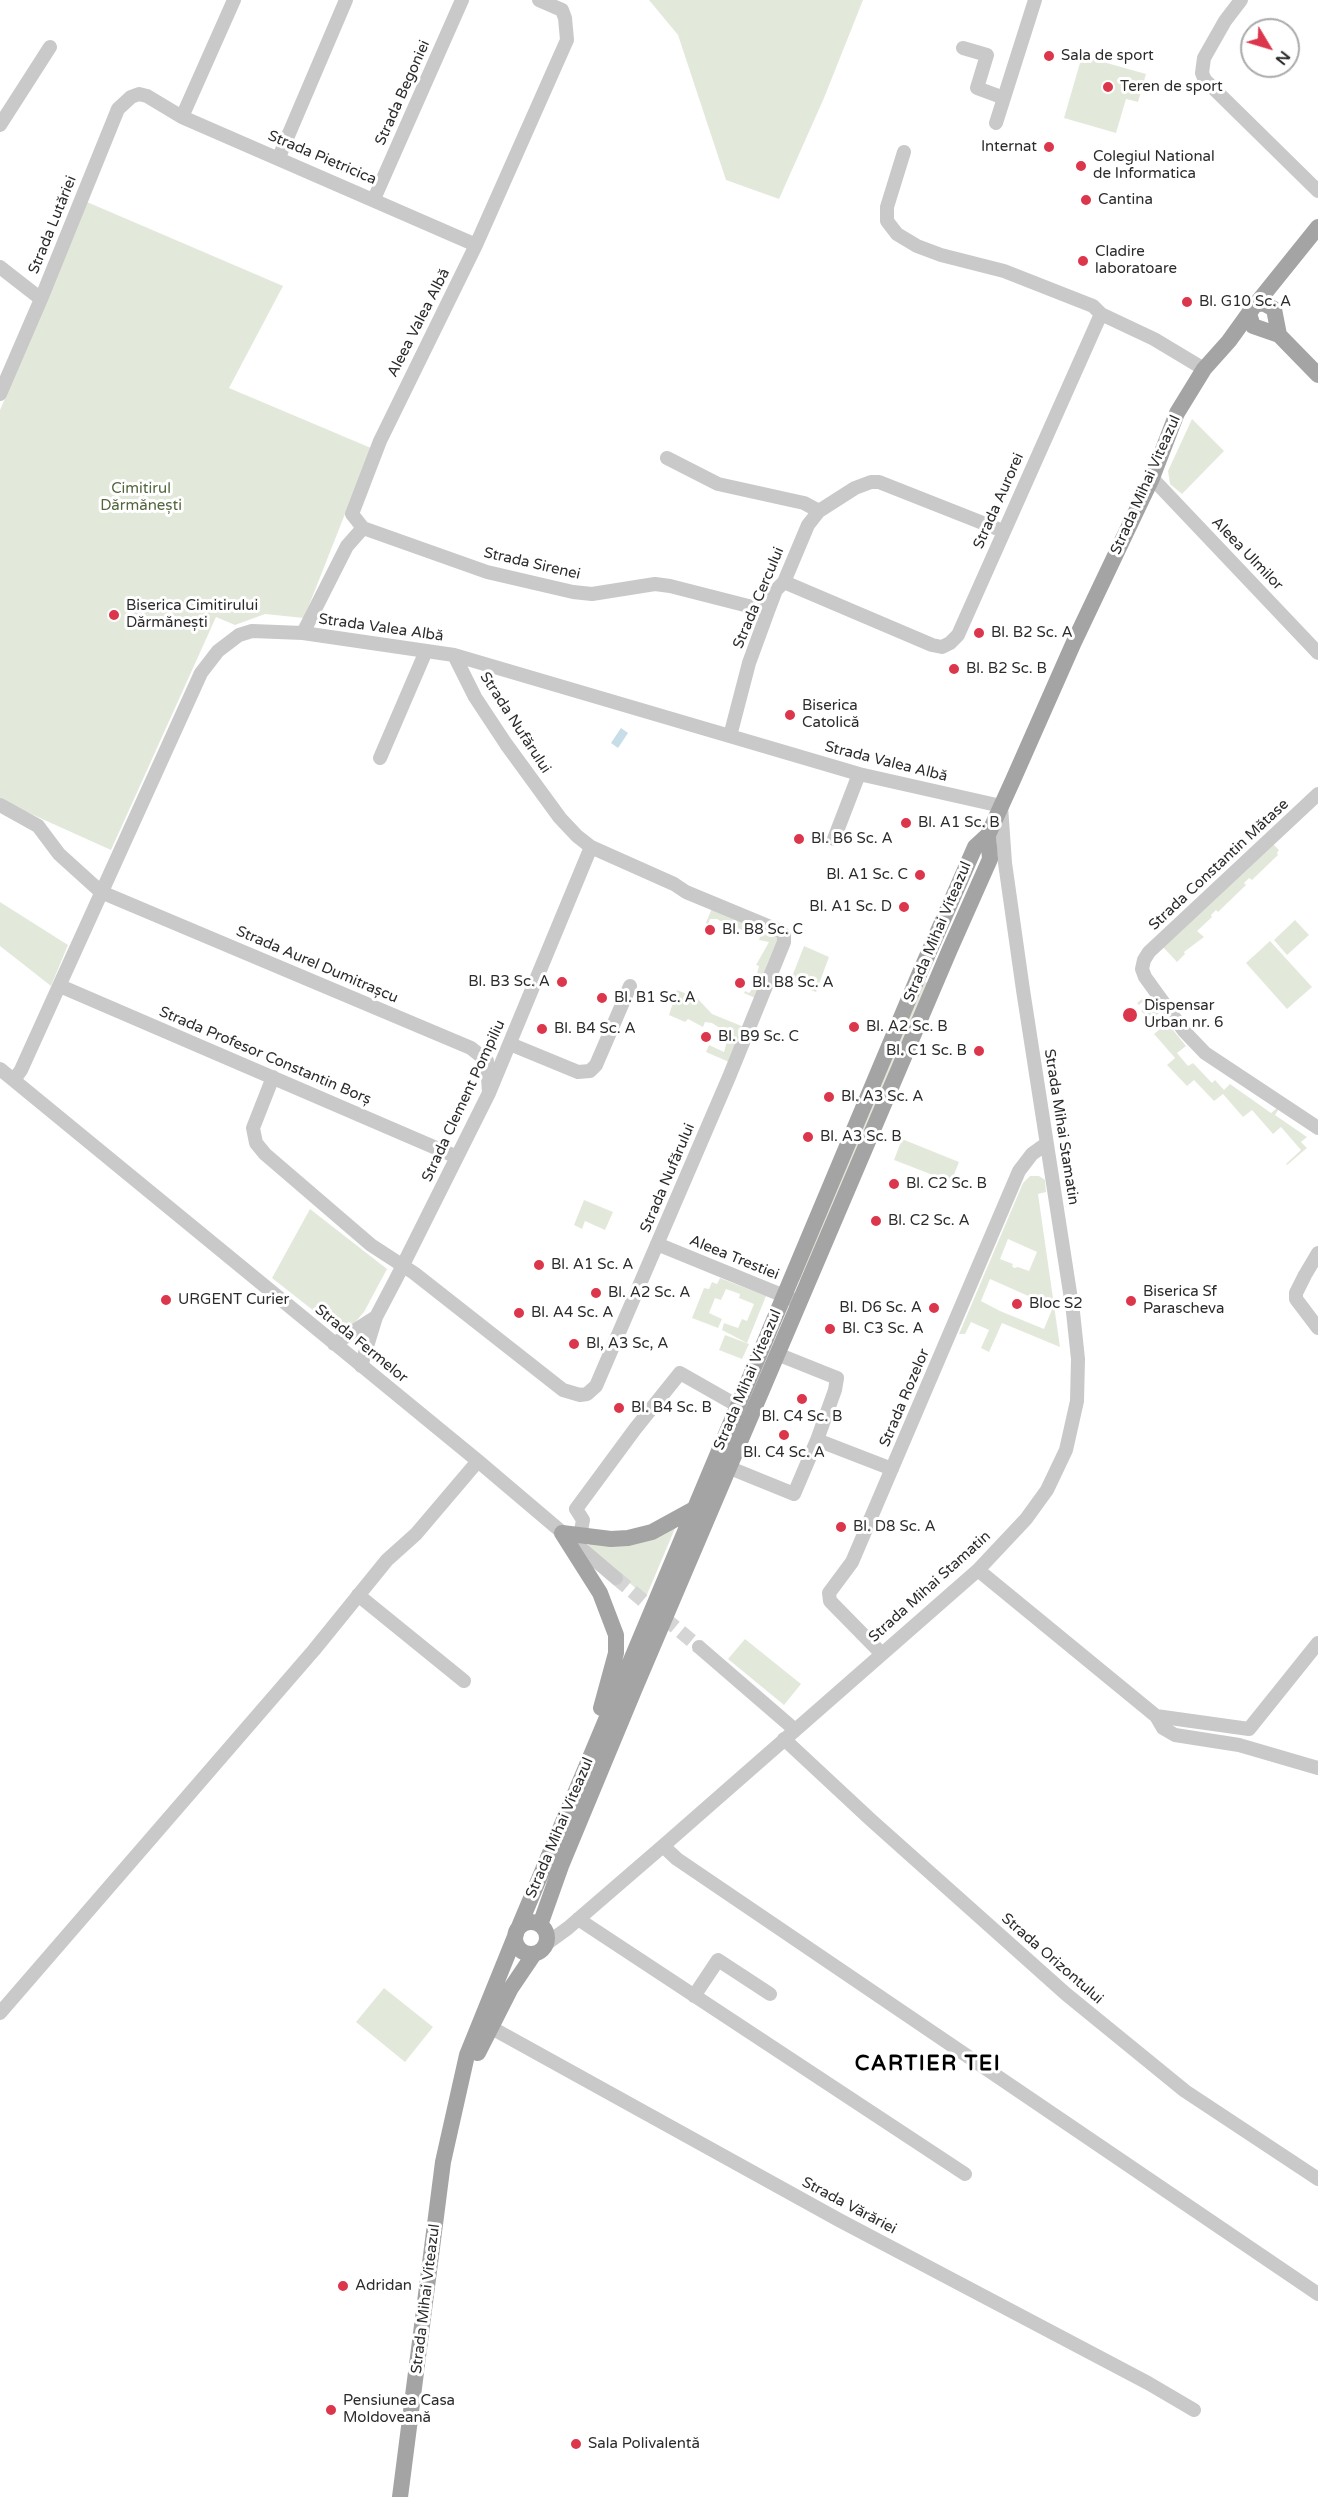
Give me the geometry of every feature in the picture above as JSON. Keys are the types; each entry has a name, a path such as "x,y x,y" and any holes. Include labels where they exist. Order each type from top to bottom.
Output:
{"main road":[{"name":"Strada Mihai Viteazul","path":"400,2497 443,2162 456,2101 476,2029 694,1509 730,1446 777,1354 791,1298 975,847 987,835 1001,806 1074,642 1152,478 1177,413 1204,369 1229,341 1253,307 1318,227"},
{"name":"Strada Mihai Viteazul","path":"1276,315 1283,271"},
{"path":"1266,332 1271,328 1276,315 1268,304 1253,307 1250,321 1318,375"},
{"name":"Strada Mihai Viteazul","path":"1229,341 1266,332"},
{"name":"Strada Mihai Viteazul","path":"540,1925 600,1772 730,1468 730,1446 738,1406 998,861 987,835"},
{"path":"562,1533 620,1539 640,1535 694,1509"},
{"path":"562,1533 600,1593 616,1635 616,1653 589,1759"},
{"path":"528,1923 540,1925 547,1936 540,1949 525,1953 518,1947 517,1932 528,1923"},
{"name":"Strada Mihai Viteazul","path":"456,2101 490,2027 511,1988 540,1949"}],"street":[{"path":"182,117 234,0"},
{"path":"279,157 346,0"},
{"name":"Strada Begoniei","path":"374,199 462,0"},
{"name":"Aleea Valea Albă","path":"363,528 352,514 380,441 476,245 567,40 566,18 562,10 539,0"},
{"path":"996,123 1035,0"},
{"path":"1237,1 1204,58 1202,73 1205,80 1318,191"},
{"path":"0,125 50,46"},
{"path":"963,48 987,55 977,88 1004,98"},
{"name":"Strada Lutăriei","path":"0,394 118,109 131,97 139,94 156,101"},
{"name":"Strada Pietricica","path":"156,101 182,117 279,157 476,245"},
{"path":"904,152 887,207 887,221 897,234 917,246 941,255 1004,271 1093,306 1101,314 1154,339 1204,369"},
{"path":"0,267 41,299"},
{"name":"Strada Aurorei","path":"784,582 932,645 942,647 950,643 958,635 1101,314"},
{"path":"667,458 718,484 804,503 819,512"},
{"name":"Aleea Ulmilor","path":"1152,478 1318,652"},
{"name":"Strada Cercului","path":"730,736 749,663 768,611 777,590 784,582 808,525 819,512 855,488 871,482 879,482 1004,531"},
{"path":"303,633 347,546 363,528"},
{"name":"Strada Sirenei","path":"363,528 487,572 573,592 592,594 655,584 768,611"},
{"name":"Strada Valea Albă","path":"14,1080 21,1070 60,986 208,662 239,635 252,631 303,633 454,655 859,774 1001,806"},
{"path":"380,758 426,651"},
{"name":"Strada Nufărului","path":"273,1077 253,1128 256,1143 265,1154 371,1245 414,1273 563,1390 580,1395 587,1394 596,1386 729,1077 784,942 784,935 780,931 686,892 674,884 591,847 568,829 475,698 454,655"},
{"path":"834,838 859,774"},
{"name":"Strada Constantin Mătase","path":"1318,794 1153,949 1144,960 1142,969 1145,977 1184,1031 1205,1053 1318,1128"},
{"name":"Strada Aurel Dumitrașcu","path":"0,806 38,826 58,854 101,892 471,1048 487,1061 489,1093"},
{"name":"Strada Mihai Stamatin","path":"540,1949 663,1846 978,1570 1026,1519 1047,1490 1066,1450 1077,1401 1078,1359 1073,1312 998,861 1001,806"},
{"name":"Strada Clement Pompiliu","path":"334,1344 376,1317 402,1267 489,1093 591,847"},
{"name":"Strada Profesor Constantin Borș","path":"60,986 457,1157"},
{"path":"510,1044 578,1072 590,1071 596,1065 630,986"},
{"name":"Strada Fermelor","path":"0,1069 478,1461 616,1578"},
{"name":"Strada Rozelor","path":"881,1653 830,1602 830,1593 852,1562 1019,1171 1032,1154 1046,1144"},
{"name":"Aleea Trestiei","path":"657,1244 791,1298"},
{"path":"1318,1253 1296,1293 1298,1304 1318,1328"},
{"path":"361,1366 376,1317"},
{"path":"730,1468 794,1494 817,1440 837,1378 777,1354"},
{"path":"580,1536 583,1520 576,1509 680,1373 738,1406"},
{"path":"817,1440 892,1469"},
{"path":"0,2013 314,1650 387,1560 416,1534 478,1461"},
{"path":"978,1570 1156,1716 1163,1728 1175,1735 1239,1745 1318,1768"},
{"path":"358,1595 464,1681"},
{"path":"1156,1716 1250,1729 1318,1642"},
{"path":"699,1647 789,1734"},
{"name":"Strada Orizontului","path":"789,1734 879,1828 1066,1994 1185,2091 1318,2179"},
{"path":"663,1846 677,1859 1065,2120 1318,2294"},
{"path":"578,1919 965,2174"},
{"path":"694,1996 718,1960 770,1994"},
{"name":"Strada Vărăriei","path":"490,2027 839,2220 1194,2410"}],"green space":[{"path":"649,0 863,0 824,98 779,199 726,180 678,35"},
{"name":"Teren de sport","path":"1082,56 1146,74 1138,102 1126,99 1116,133 1064,118"},
{"name":"Cimitirul Dărmănești","path":"87,202 283,286 229,388 371,448 304,618 265,614 235,625 216,617 111,850 0,800 0,410"},
{"path":"1192,419 1224,451 1182,494 1170,484 1168,471"},
{"path":"1273,844 1279,850 1278,855 1252,880 1249,878 1244,883 1246,885 1218,912 1216,910 1211,915 1212,917 1197,931 1204,937 1184,952 1185,954 1177,962 1163,947"},
{"path":"0,902 68,945 51,986 0,946"},
{"path":"712,908 774,934 777,938 755,998 744,993 745,991 749,993 753,988 759,966 756,965 769,942 759,940 760,937 737,928 736,930 717,919 710,919 708,924 706,923"},
{"path":"1295,920 1309,935 1287,955 1274,940"},
{"path":"1270,941 1312,987 1287,1009 1246,963"},
{"path":"804,946 829,957 816,992 790,982"},
{"path":"924,983 929,985 883,1092 878,1090"},
{"path":"677,990 697,998 712,1014 744,1027 729,1062 706,1052 709,1045 724,1052 729,1034 712,1023 705,1022 703,1027 688,1019 685,1022 669,1015"},
{"path":"1145,997 1159,1013 1146,1026 1143,1022 1148,1018 1141,1011 1146,1007 1142,1002 1139,1005 1137,1003"},
{"path":"1165,1025 1169,1025 1186,1046 1177,1053 1188,1066 1193,1063 1212,1083 1215,1080 1224,1090 1230,1084 1271,1113 1279,1109 1275,1115 1307,1137 1301,1142 1307,1148 1287,1165 1301,1150 1281,1127 1273,1134 1252,1110 1243,1117 1223,1094 1214,1101 1194,1080 1187,1086 1167,1065 1175,1058 1154,1034"},
{"path":"875,1098 880,1099 803,1282 798,1280"},
{"path":"902,1139 959,1162 951,1182 894,1160"},
{"path":"1030,1176 1039,1176 1045,1180 1046,1192 1038,1194 1060,1347 1002,1323 989,1352 981,1348 989,1330 971,1322 965,1334 959,1334 1023,1183","holes":["1008,1239 1037,1252 1029,1271 1014,1268 1013,1264 1000,1259","990,1279 1053,1307 1044,1329 981,1301"]},
{"path":"584,1200 613,1212 605,1230 585,1221 582,1229 574,1225"},
{"path":"310,1209 387,1269 364,1312 352,1326 333,1326 272,1278"},
{"path":"720,1278 766,1296 747,1343 722,1330 724,1323 738,1328 742,1319 747,1321 754,1304 739,1298 740,1294 726,1289 721,1300 715,1298 709,1313 722,1319 718,1328 692,1318 704,1288 709,1289 712,1282 717,1284"},
{"path":"725,1335 749,1344 742,1359 719,1350"},
{"path":"676,1526 646,1597 587,1547 590,1542"},
{"path":"745,1639 801,1684 784,1705 728,1659"},
{"path":"384,1988 433,2027 405,2062 356,2022"}],"water":[{"path":"621,728 628,733 618,748 611,743"}],"tunnel":[{"path":"616,1578 699,1647"}],"place":[{"name":"Sala de sport","path":"1049,56"},
{"name":"Teren de sport","path":"1108,87"},
{"name":"Internat","path":"1049,147"},
{"name":"Colegiul National de Informatica","path":"1081,166"},
{"name":"Cantina","path":"1086,200"},
{"name":"Cladire laboratoare","path":"1083,261"},
{"name":"Bl. G10 Sc. A","path":"1187,302"},
{"name":"Biserica Cimitirului Dărmănești","path":"114,615"},
{"name":"Bl. B2 Sc. A","path":"979,633"},
{"name":"Bl. B2 Sc. B","path":"954,669"},
{"name":"Biserica Catolică","path":"790,715"},
{"name":"Bl. A1 Sc. B","path":"906,823"},
{"name":"Bl. B6 Sc. A","path":"799,839"},
{"name":"Bl. A1 Sc. C","path":"920,875"},
{"name":"Bl. A1 Sc. D","path":"904,907"},
{"name":"Bl. B8 Sc. C","path":"710,930"},
{"name":"Bl. B3 Sc. A","path":"562,982"},
{"name":"Bl. B8 Sc. A","path":"740,983"},
{"name":"Bl. B1 Sc. A","path":"602,998"},
{"name":"Dispensar Urban nr. 6","path":"1130,1015"},
{"name":"Bl. A2 Sc. B","path":"854,1027"},
{"name":"Bl. B4 Sc. A","path":"542,1029"},
{"name":"Bl. B9 Sc. C","path":"706,1037"},
{"name":"Bl. C1 Sc. B","path":"979,1051"},
{"name":"Bl. A3 Sc. A","path":"829,1097"},
{"name":"Bl. A3 Sc. B","path":"808,1137"},
{"name":"Bl. C2 Sc. B","path":"894,1184"},
{"name":"Bl. C2 Sc. A","path":"876,1221"},
{"name":"Bl. A1 Sc. A","path":"539,1265"},
{"name":"Bl. A2 Sc. A","path":"596,1293"},
{"name":"URGENT Curier","path":"166,1300"},
{"name":"Biserica Sf Parascheva","path":"1131,1301"},
{"name":"Bloc S2","path":"1017,1304"},
{"name":"Bl. D6 Sc. A","path":"934,1308"},
{"name":"Bl. A4 Sc. A","path":"519,1313"},
{"name":"Bl. C3 Sc. A","path":"830,1329"},
{"name":"Bl, A3 Sc, A","path":"574,1344"},
{"name":"Bl. C4 Sc. B","path":"802,1399"},
{"name":"Bl. B4 Sc. B","path":"619,1408"},
{"name":"Bl. C4 Sc. A","path":"784,1435"},
{"name":"Bl. D8 Sc. A","path":"841,1527"},
{"name":"Adridan","path":"343,2286"},
{"name":"Pensiunea Casa Moldoveană","path":"331,2410"},
{"name":"Sala Polivalentă","path":"576,2444"}],"district":[{"name":"CARTIER TEI","path":"928,2064"}]}
